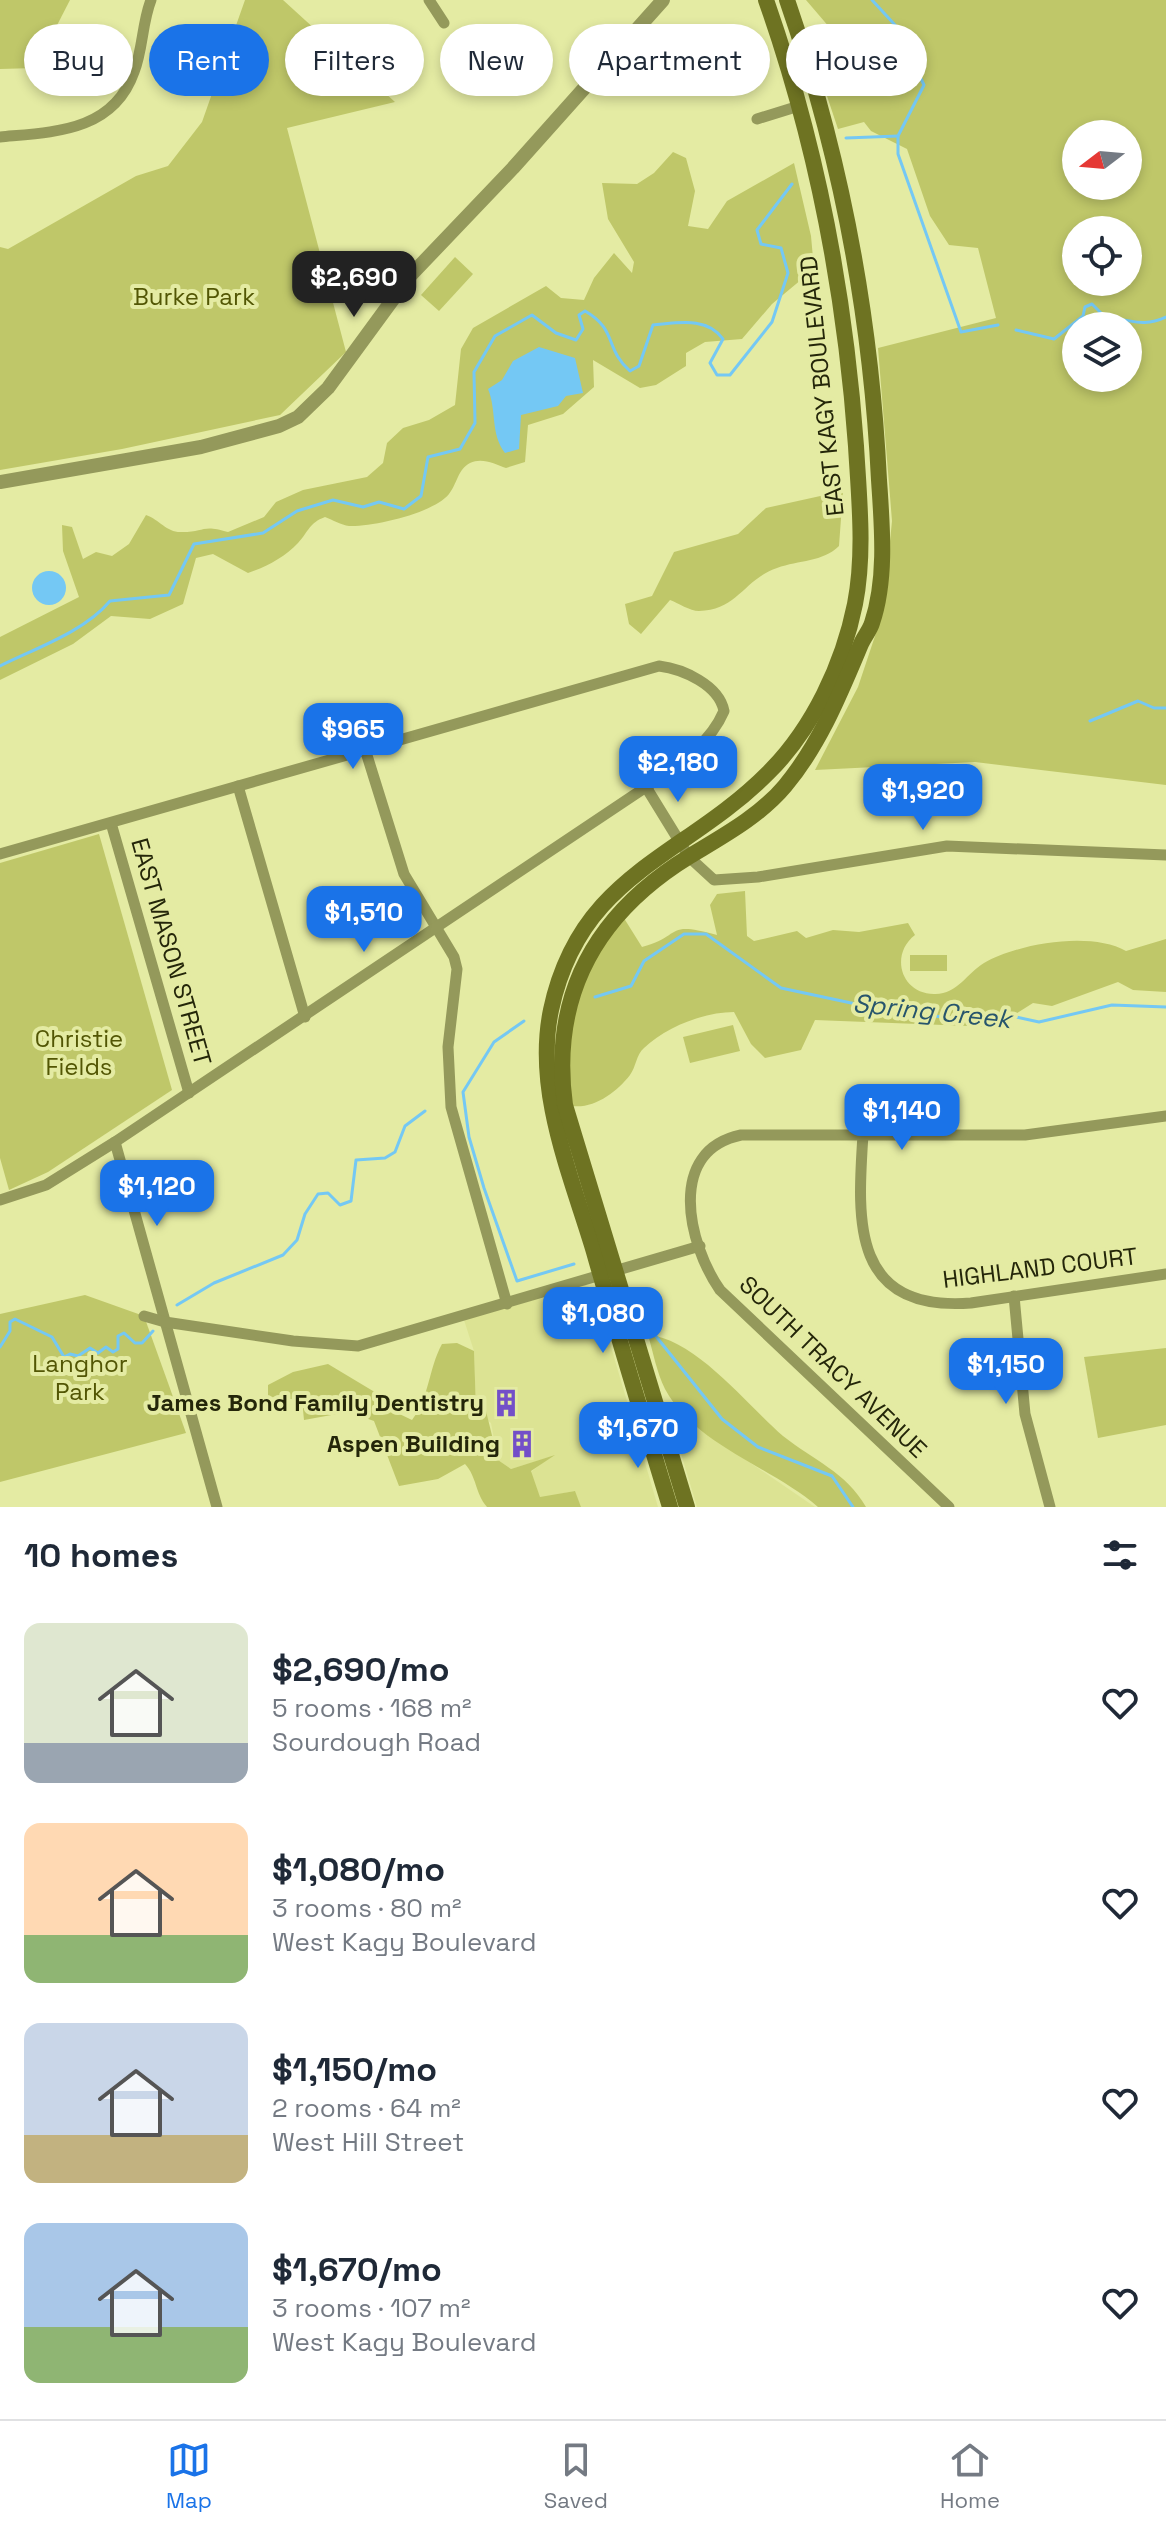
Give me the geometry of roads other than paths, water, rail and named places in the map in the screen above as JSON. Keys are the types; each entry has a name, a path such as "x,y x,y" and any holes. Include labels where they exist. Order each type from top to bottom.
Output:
{"main road":[{"name":"EAST KAGY BOULEVARD","path":"608,1273 553,1112 547,1076 550,1015 574,945 598,909 635,871 747,793 773,769 798,735 834,673 855,602 860,528 844,318 829,228 799,106 766,0"},
{"name":"EAST KAGY BOULEVARD","path":"608,1273 565,1105 562,1078 564,1031 574,991 600,934 642,890 724,837 784,787 833,712 872,625 878,590 881,553 877,440 859,286 833,149 787,0"},
{"path":"608,1273 670,1507"},
{"path":"608,1273 687,1507"}],"street":[{"path":"0,137 81,127 107,112 119,100 134,73 151,0"},
{"path":"429,0 444,23"},
{"path":"0,482 201,447 279,426 298,417 328,388 402,286 513,168 663,0"},
{"path":"757,119 799,106"},
{"path":"0,854 659,666 680,671 708,686 722,700 724,711 719,724 689,757 646,787 115,1142 46,1185 0,1200"},
{"path":"365,749 404,874 448,943 457,969 448,1047 451,1107 507,1304"},
{"path":"238,786 305,1017"},
{"path":"646,787 689,857 714,880 734,880 947,846 1166,855"},
{"name":"EAST MASON STREET","path":"111,823 189,1093"},
{"name":"SOUTH TRACY AVENUE","path":"949,1507 729,1301 708,1270 690,1211 690,1181 701,1158 719,1143 755,1134 1025,1135 1166,1116"},
{"name":"HIGHLAND COURT","path":"863,1135 861,1227 869,1254 884,1276 914,1299 933,1304 1014,1296 1166,1274"},
{"path":"115,1142 217,1507"},
{"path":"144,1316 165,1322 332,1347 358,1346 700,1246"},
{"path":"1014,1296 1025,1414 1050,1507"}],"water":[{"path":"539,347 575,358 583,393 566,396 558,406 521,415 519,449 505,453 497,438 488,389 502,380 513,361"},
{"path":"49,571 61,576 66,588 61,600 49,605 37,600 32,588 37,576"}],"waterway":[{"path":"872,0 895,25 924,85 898,136 898,154 961,332 998,325"},
{"path":"846,138 898,136"},
{"path":"0,666 87,622 110,601 169,595 194,544 263,533 297,511 333,500 363,507 379,502 404,509 421,496 428,457 460,449 475,423 474,372 495,336 532,315 556,333 576,340 583,329 579,315 585,311 602,325 617,355 630,371 639,366 653,325 681,322 700,324 709,327 723,339 710,363 717,375 730,375 772,322 788,273 781,248 761,244 757,230 792,184"},
{"path":"1016,330 1054,339 1083,316 1085,307 1092,304 1109,321 1147,322 1166,317"},
{"path":"1090,721 1138,701 1154,708 1166,708"},
{"name":"Spring Creek","path":"595,997 631,986 644,961 684,934 706,934 781,988 884,1010 968,1020 1016,1017 1039,1022 1112,1005 1166,1007"},
{"path":"524,1021 494,1042 463,1092 469,1137 517,1281 574,1264"},
{"name":"Spring Creek","path":"177,1305 214,1283 283,1255 297,1240 305,1214 318,1194 328,1193 340,1205 351,1201 356,1160 385,1158 395,1152 405,1126 425,1111"},
{"name":"Spring Creek","path":"0,1347 10,1331 10,1322 15,1319 52,1337 64,1357 70,1354 78,1356 90,1348 98,1353 106,1347 113,1352 118,1349 118,1336 124,1333 135,1343 142,1343 153,1331"},
{"path":"651,1330 722,1419 758,1447 832,1476 853,1507"}],"place":[{"name":"James Bond Family Dentistry","path":"506,1403"},
{"name":"Aspen Building","path":"522,1444"}],"park label":[{"name":"Burke Park","path":"194,297"},
{"name":"Christie Fields","path":"79,1053"},
{"name":"Langhor Park","path":"80,1378"}]}
